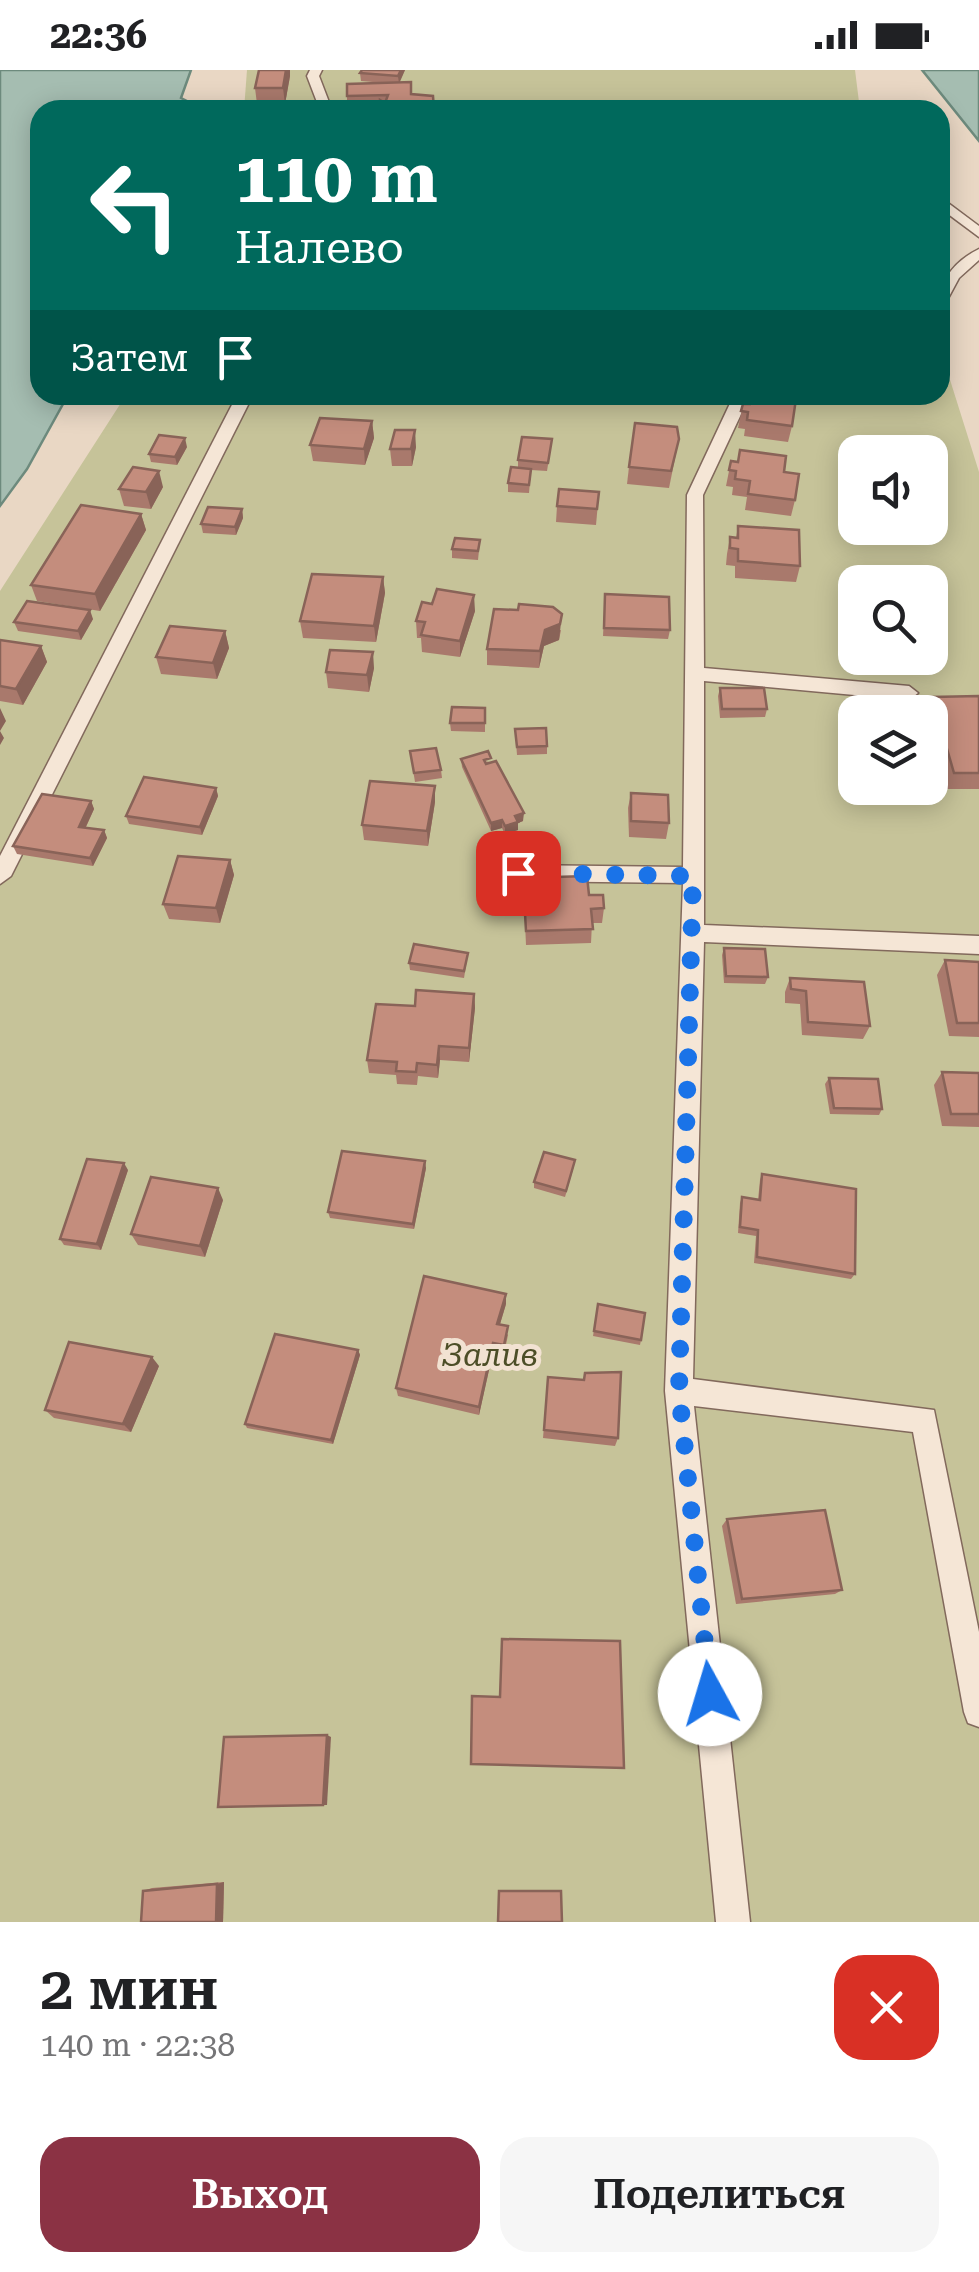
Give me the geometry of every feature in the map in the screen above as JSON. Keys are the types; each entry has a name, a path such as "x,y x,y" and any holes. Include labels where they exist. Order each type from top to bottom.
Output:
{"lane":[{"path":"316,70 314,76 322,100"},
{"path":"950,209 979,233"},
{"path":"950,282 979,253"},
{"path":"0,876 240,405"},
{"path":"733,1922 679,1391 693,933 695,495 737,405"},
{"path":"694,674 909,693"},
{"path":"518,873 693,876"},
{"path":"693,933 979,945"},
{"path":"679,1391 924,1420 979,1712"}],"green space":[{"path":"247,70 855,70 859,100 245,100"},
{"name":"Залив","path":"950,380 979,472 979,1922 0,1922 0,591 120,405 950,405"}],"shaded area":[{"path":"0,70 191,70 181,98 185,100 30,100 30,405 62,405 27,469 0,506"},
{"path":"922,70 979,70 979,141 950,100"}],"building":[{"path":"259,70 286,70 283,88 255,88"},
{"path":"401,70 398,76 360,73"},
{"path":"411,82 411,94 433,96 433,100 347,96 347,84"},
{"path":"743,405 795,405 792,426 747,420 748,412 741,411"},
{"path":"320,418 372,421 364,449 310,445"},
{"path":"635,423 677,427 679,439 671,471 629,467"},
{"path":"395,430 415,430 411,449 390,449"},
{"path":"159,435 185,438 175,457 149,454"},
{"path":"522,437 552,439 548,463 518,460"},
{"path":"740,450 786,456 784,472 799,474 795,500 748,494 750,481 735,479 736,471 729,470 731,461 738,462"},
{"path":"133,467 159,471 146,492 119,489"},
{"path":"511,467 531,469 529,485 508,483"},
{"path":"559,489 599,492 597,509 557,506"},
{"path":"81,505 141,514 95,594 31,585"},
{"path":"208,507 242,509 235,527 201,524"},
{"path":"738,526 799,530 800,566 738,561 738,549 730,548 730,537 738,538"},
{"path":"455,538 480,540 478,551 452,549"},
{"path":"312,574 383,577 374,626 300,621"},
{"path":"437,589 474,595 460,641 421,635 425,622 416,621 422,602 432,604"},
{"path":"605,594 669,597 670,630 604,628"},
{"path":"27,601 90,610 78,631 14,622"},
{"path":"519,604 553,607 562,614 560,624 545,630 540,651 487,649 494,609 518,610"},
{"path":"170,626 225,631 213,663 156,657"},
{"path":"0,640 41,646 16,689 0,686"},
{"path":"330,650 373,652 367,675 326,672"},
{"path":"720,688 764,688 767,709 722,709"},
{"path":"979,696 979,773 954,773 948,752 948,697"},
{"path":"452,707 485,708 485,723 450,723"},
{"path":"546,728 547,746 517,747 515,729"},
{"path":"436,748 441,770 414,773 410,751"},
{"path":"488,751 491,758 484,760 486,764 496,761 524,813 515,816 518,822 505,826 502,820 491,823 461,759"},
{"path":"144,777 216,788 200,827 126,816"},
{"path":"370,781 435,786 427,831 362,825"},
{"path":"631,793 668,795 669,823 631,821"},
{"path":"42,794 91,801 79,827 104,830 90,858 13,846"},
{"path":"178,856 230,860 216,908 163,904"},
{"path":"587,876 589,895 603,895 604,908 591,909 593,929 526,931 523,878"},
{"path":"414,944 468,953 464,971 409,963"},
{"path":"724,948 765,949 768,977 726,976"},
{"path":"945,960 979,962 979,1023 957,1023"},
{"path":"790,978 864,982 870,1026 808,1022 806,991 791,989"},
{"path":"416,990 474,994 469,1048 439,1046 437,1065 417,1063 416,1072 396,1071 397,1062 367,1060 376,1004 415,1006"},
{"path":"942,1072 979,1073 979,1114 951,1114"},
{"path":"829,1078 878,1079 882,1109 834,1108"},
{"path":"342,1151 425,1161 413,1224 328,1212"},
{"path":"544,1152 575,1160 566,1191 534,1182"},
{"path":"87,1159 124,1163 97,1244 60,1239"},
{"path":"762,1174 856,1189 855,1274 757,1257 758,1230 740,1227 742,1197 760,1200"},
{"path":"151,1177 218,1188 200,1246 131,1234"},
{"path":"424,1276 506,1294 497,1324 508,1326 504,1345 493,1343 479,1407 396,1388"},
{"path":"598,1304 645,1313 641,1340 594,1331"},
{"path":"275,1334 358,1350 331,1440 245,1424"},
{"path":"69,1342 152,1357 123,1424 45,1410"},
{"path":"621,1372 618,1438 544,1430 548,1377 584,1380 585,1373"},
{"path":"825,1510 842,1590 742,1599 727,1519"},
{"path":"502,1639 620,1641 624,1768 471,1764 472,1696 500,1697"},
{"path":"327,1735 323,1805 218,1807 224,1737"},
{"path":"217,1884 216,1922 141,1922 143,1891"},
{"path":"499,1891 561,1891 562,1922 498,1922"}],"route":[{"path":"518,873 693,876 679,1391 710,1694"}]}
